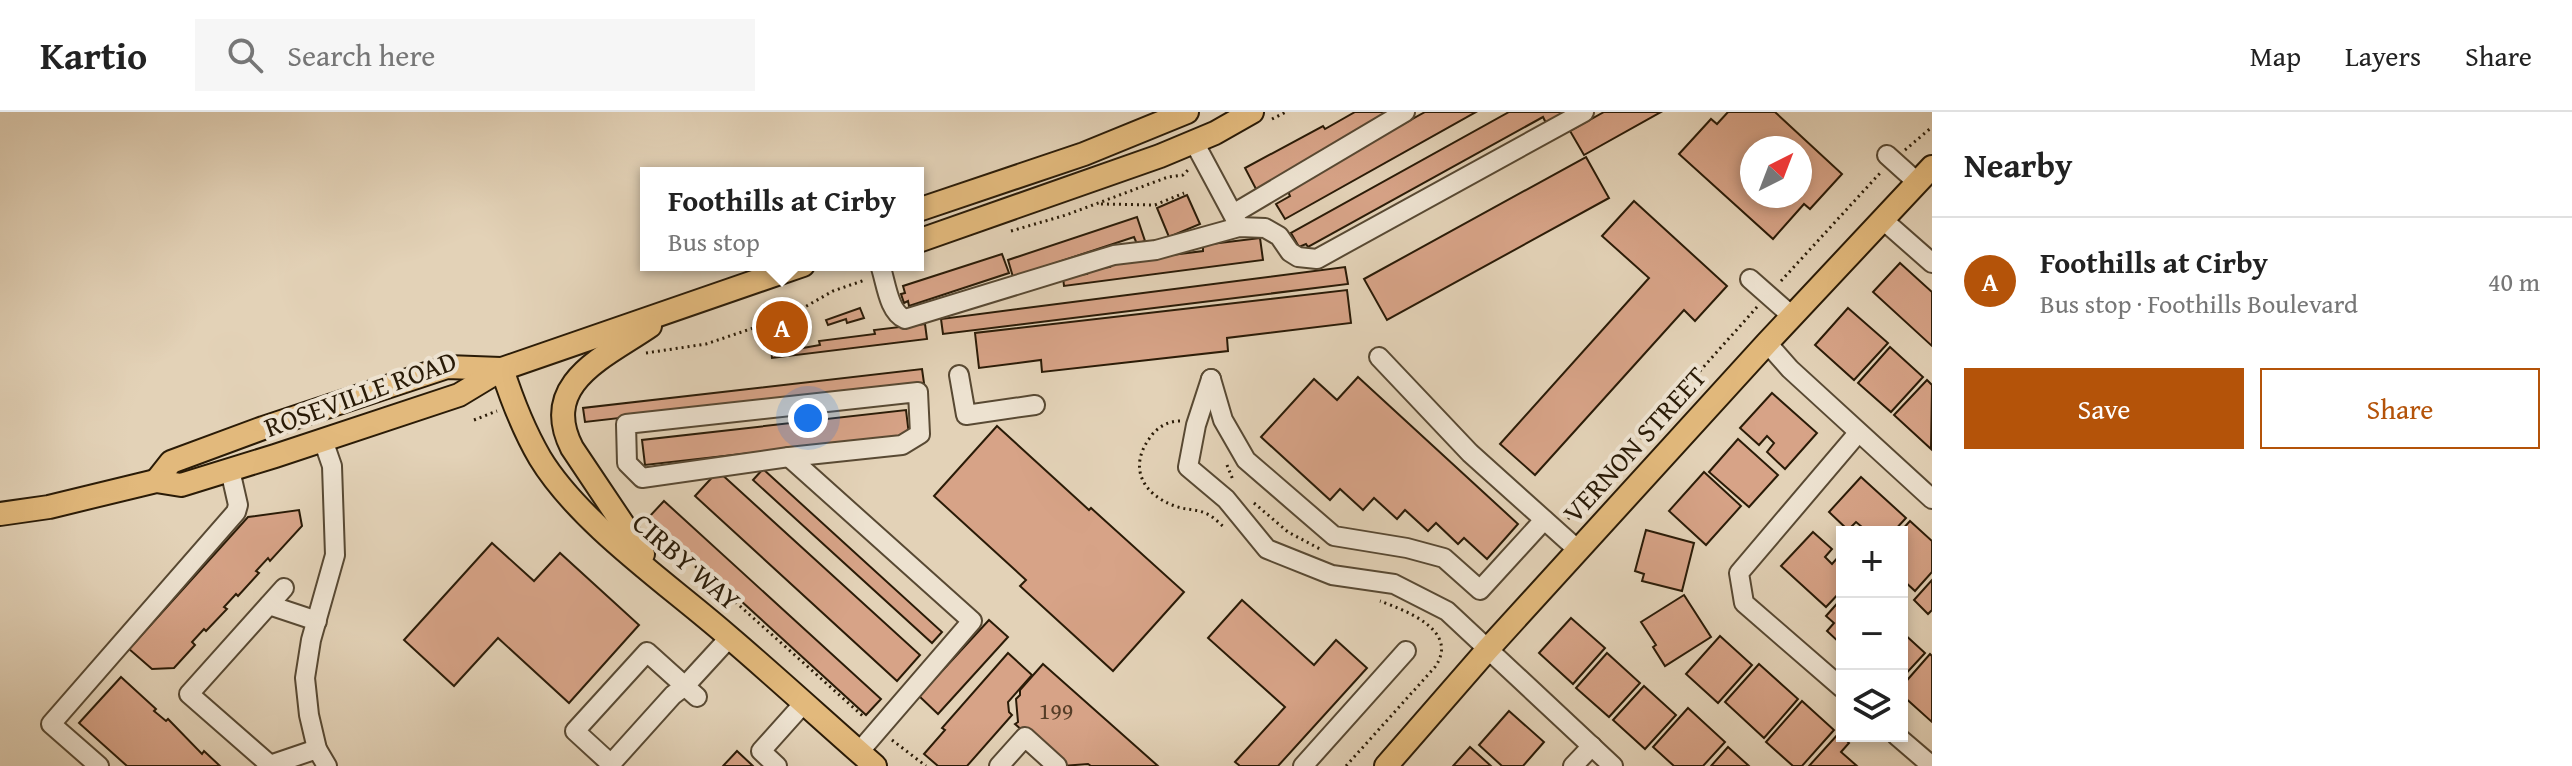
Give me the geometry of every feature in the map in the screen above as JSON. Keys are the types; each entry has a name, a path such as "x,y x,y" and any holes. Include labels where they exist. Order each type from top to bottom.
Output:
{"main road":[{"path":"924,208 1084,154 1187,112"},
{"path":"924,239 1194,142 1252,112"},
{"name":"VERNON STREET","path":"1386,766 1578,550 1924,175"},
{"path":"502,369 785,271"},
{"path":"659,578 572,448 565,436 561,414 571,386 587,369 678,307"},
{"name":"ROSEVILLE ROAD","path":"156,481 171,462 447,367 502,369"},
{"name":"ROSEVILLE ROAD","path":"0,514 49,507 156,481 181,485 459,395 502,369"},
{"name":"CIRBY WAY","path":"502,369 520,420 541,459 558,482 597,523 867,759"}],"street":[{"path":"883,271 894,309 898,316 905,319 1114,255 1156,250 1236,220 1405,112"},
{"path":"1194,142 1236,220 1265,228 1279,236 1290,252 1298,257 1317,259 1584,112"},
{"path":"1890,158 1924,175"},
{"path":"1882,219 1932,263"},
{"path":"1750,279 1792,316"},
{"path":"1767,343 1790,369 1932,499"},
{"path":"1379,357 1459,443 1578,550"},
{"path":"959,375 966,415 1035,405"},
{"path":"1551,526 1480,590 1444,558 1407,548 1334,536 1246,460 1223,420 1211,379 1196,425 1188,467 1226,499 1267,549 1332,575 1394,584 1447,611 1613,766"},
{"path":"789,457 902,445 920,434 918,392 626,424 627,463 642,478 789,457 972,621 878,729 867,759"},
{"path":"1836,683 1744,603 1739,573 1858,433"},
{"path":"323,440 332,466 335,555 311,640 305,678 317,749 327,766"},
{"path":"99,766 51,724 236,512 238,505 230,470"},
{"path":"284,588 189,694 268,765 317,749"},
{"path":"269,605 317,621"},
{"path":"691,692 647,652 575,731 610,765 673,695 691,692 730,637"},
{"path":"1303,766 1406,651"},
{"path":"777,766 761,751 804,703"},
{"path":"999,766 1025,737 1057,766"},
{"path":"1904,742 1932,766"},
{"path":"1573,766 1592,746"}],"path":[{"path":"1551,526 1768,295 1890,158 1932,127"},
{"path":"1097,204 1155,205 1184,193"},
{"path":"638,356 658,350 698,346 789,316 878,271"},
{"path":"1196,425 1174,421 1156,431 1141,457 1143,482 1156,497 1176,506 1204,512 1233,535"},
{"path":"1226,458 1237,487"},
{"path":"1253,502 1288,532 1323,550"},
{"path":"637,513 878,729 926,766"},
{"path":"1346,766 1435,667 1442,652 1441,638 1425,622 1376,600"}],"building":[{"path":"1355,112 1399,112 1257,191 1245,168"},
{"path":"1425,112 1476,112 1285,219 1276,204 1290,196 1287,189"},
{"path":"1509,112 1566,112 1546,123 1543,117 1308,247 1306,244 1299,247 1291,233"},
{"path":"1604,112 1661,112 1584,155 1570,131"},
{"path":"1728,112 1775,112 1801,136 1740,136 1740,208 1800,208 1773,239 1679,154 1711,119 1717,124"},
{"path":"1812,146 1842,174 1812,207"},
{"path":"1586,157 1609,198 1387,320 1364,279"},
{"path":"1187,195 1200,224 1169,237 1157,208"},
{"path":"1634,201 1727,286 1695,321 1684,310 1535,475 1500,444 1649,278 1602,236"},
{"path":"1137,217 1145,241 1137,244 1134,237 1013,277 1008,260"},
{"path":"1260,238 1263,260 1064,286 1063,277 1110,267 1109,263 1203,251 1203,245"},
{"path":"1002,254 1009,273 909,306 908,301 904,303 901,294 905,293 903,286"},
{"path":"1900,263 1932,292 1932,346 1873,292"},
{"path":"1345,267 1348,284 943,334 941,319"},
{"path":"1347,290 1351,323 1227,338 1228,351 1042,372 1041,360 979,368 975,333"},
{"path":"860,308 864,318 847,323 846,319 828,325 826,320"},
{"path":"1848,308 1888,343 1854,380 1815,345"},
{"path":"925,324 927,339 772,358 770,341 794,333 797,349 820,345 819,341 875,334 874,330"},
{"path":"1890,347 1923,377 1891,412 1858,383"},
{"path":"922,369 924,383 585,422 583,408"},
{"path":"1358,377 1518,524 1487,559 1464,538 1458,544 1436,523 1428,531 1405,510 1397,519 1374,498 1363,510 1340,489 1330,500 1261,437 1314,379 1337,400"},
{"path":"1927,380 1932,385 1931,449 1894,415"},
{"path":"1772,393 1817,433 1785,469 1767,452 1774,443 1767,436 1759,445 1740,428"},
{"path":"906,410 909,435 645,465 642,440"},
{"path":"997,426 1184,592 1113,671 1020,586 1026,580 934,496"},
{"path":"1738,439 1778,475 1749,507 1709,472"},
{"path":"763,469 942,632 932,643 753,480"},
{"path":"718,471 920,655 897,681 695,496"},
{"path":"1704,472 1741,506 1706,545 1669,511"},
{"path":"1861,477 1906,518 1899,526 1861,526 1856,522 1852,526 1844,526 1829,512"},
{"path":"664,501 881,699 866,715 649,517"},
{"path":"299,510 302,526 270,561 268,558 256,571 259,573 224,607 227,609 192,642 195,645 174,668 152,669 129,649 248,517"},
{"path":"1910,521 1932,541 1932,572 1915,591 1908,585 1908,526 1905,526"},
{"path":"1646,530 1694,543 1682,591 1642,581 1644,574 1635,571"},
{"path":"1813,532 1832,549 1825,557 1832,564 1836,559 1836,596 1826,607 1781,566"},
{"path":"492,543 534,581 560,553 639,625 569,703 498,638 454,686 404,640"},
{"path":"1932,580 1932,610 1928,614 1914,600"},
{"path":"1684,595 1711,637 1665,666 1641,622"},
{"path":"1242,600 1314,665 1336,640 1367,668 1278,766 1240,766 1235,762 1285,707 1208,638"},
{"path":"1836,605 1836,639 1827,631 1834,623 1826,616"},
{"path":"1571,618 1605,648 1573,684 1539,653"},
{"path":"989,620 1008,637 938,714 919,696"},
{"path":"1720,636 1752,665 1718,703 1686,674"},
{"path":"1908,637 1925,653 1908,671"},
{"path":"1008,653 1032,675 1008,702 1012,715 967,766 938,766 924,754 945,730 942,728"},
{"path":"1607,653 1640,683 1609,717 1576,688"},
{"path":"1930,654 1932,722 1908,700 1908,679"},
{"path":"1043,664 1158,766 1062,766 1015,724 1018,722 1016,699 1020,690"},
{"path":"1759,664 1798,699 1764,738 1725,702"},
{"path":"121,677 156,709 154,711 166,721 168,719 202,754 204,751 220,766 127,766 79,723"},
{"path":"1644,686 1676,715 1645,749 1613,720"},
{"path":"1802,701 1834,730 1802,766 1793,766 1766,742"},
{"path":"1688,708 1725,742 1703,766 1674,766 1653,747"},
{"path":"1509,711 1544,742 1523,766 1502,766 1479,745"},
{"path":"1836,736 1836,742 1849,743 1841,752 1857,766 1809,766"},
{"path":"1470,747 1491,766 1453,766"},
{"path":"1728,747 1749,766 1711,766"},
{"path":"737,751 753,766 723,766"}],"place":[{"name":"Foothills at Cirby","path":"782,327"}]}
